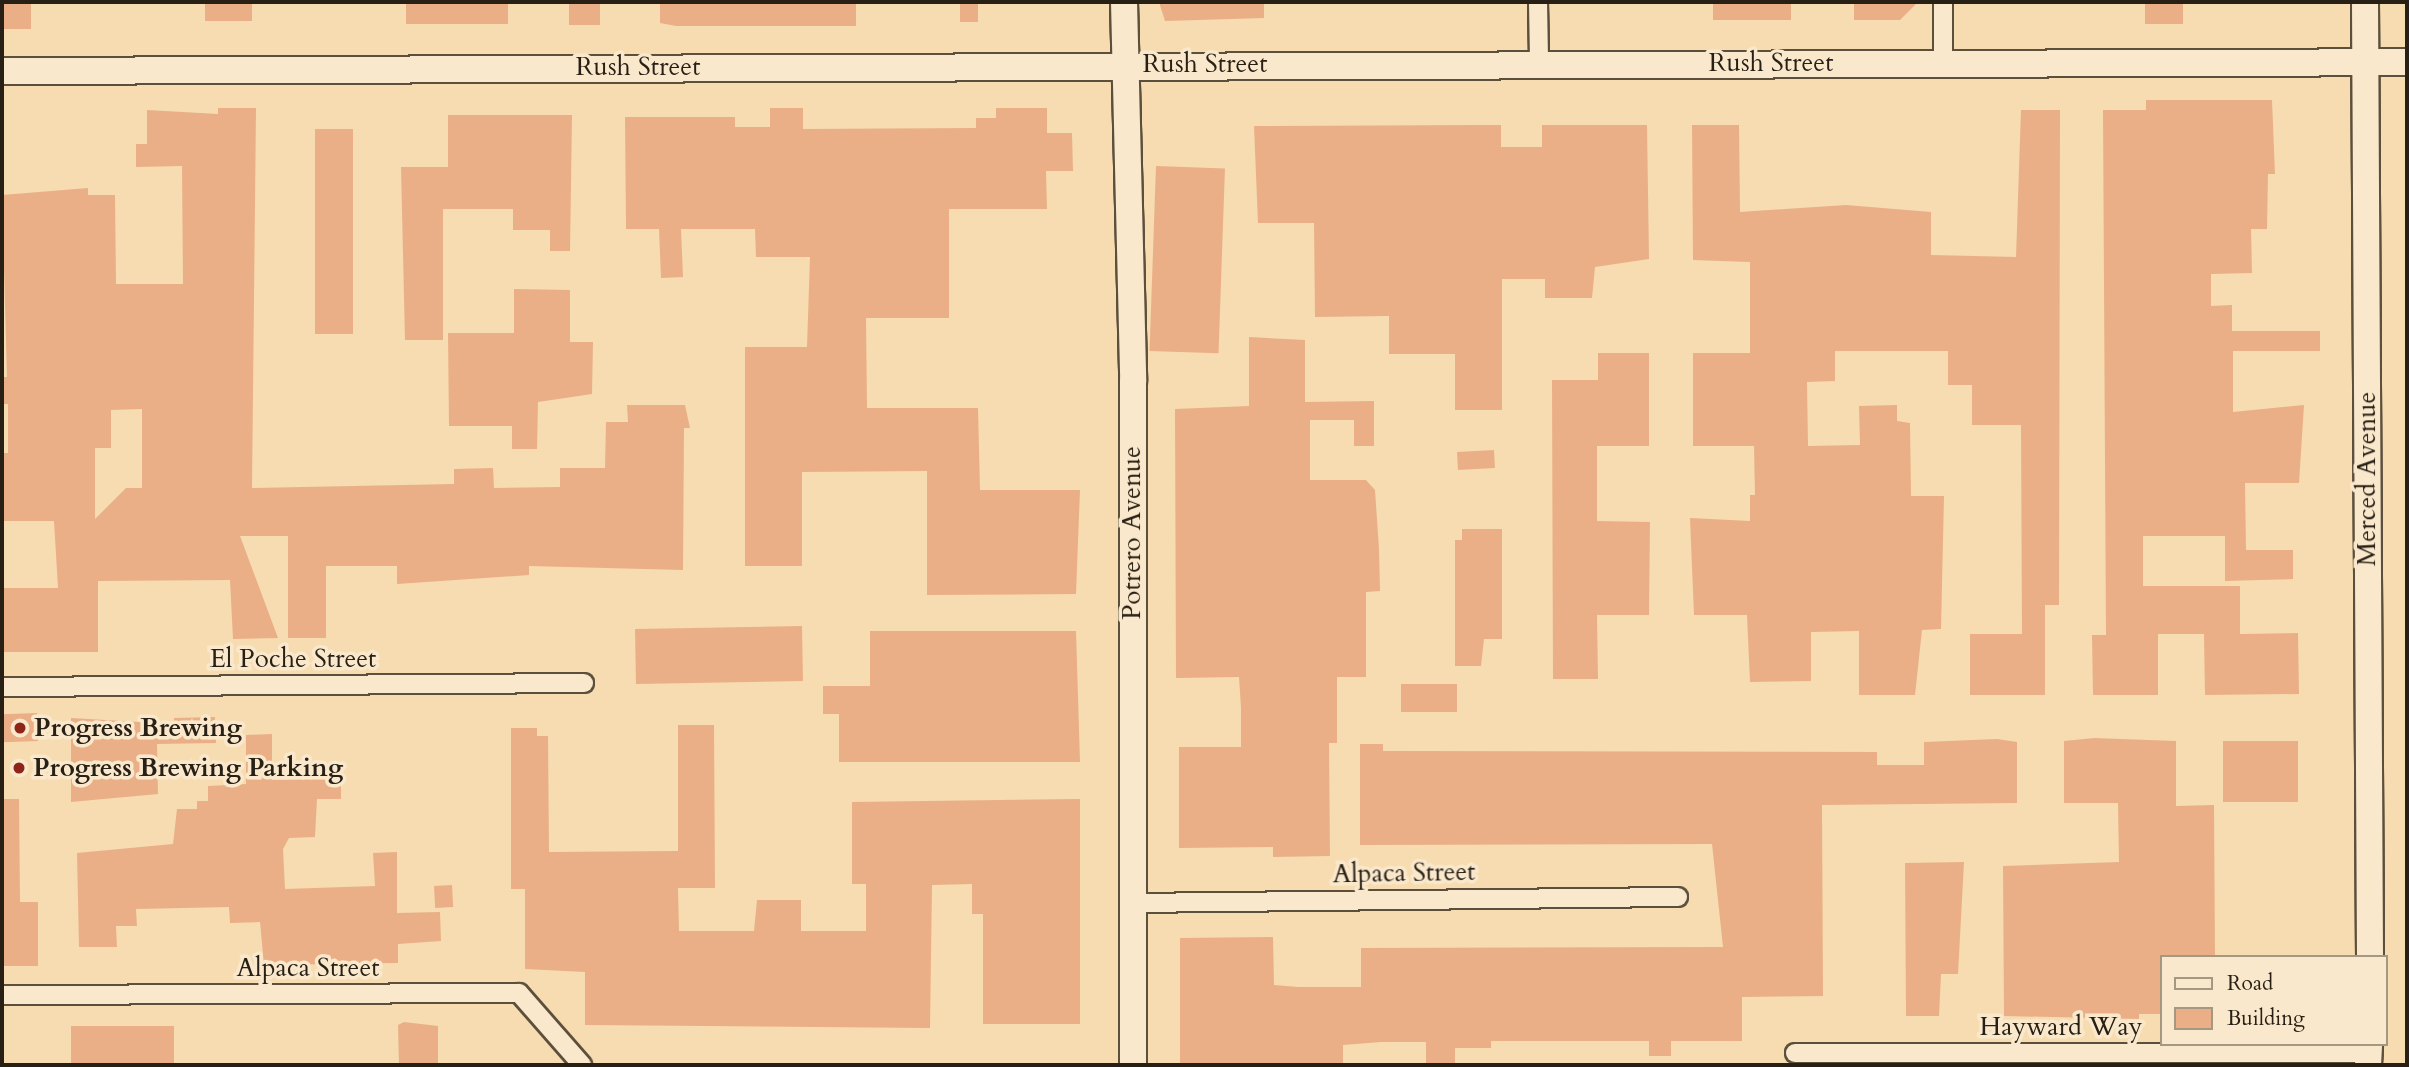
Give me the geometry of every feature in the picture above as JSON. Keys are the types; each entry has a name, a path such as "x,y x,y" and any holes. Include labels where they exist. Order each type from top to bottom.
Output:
{"street":[{"name":"Potrero Avenue","path":"1124,2 1123,64 1133,381 1133,1065"},
{"path":"1538,2 1539,62"},
{"path":"1943,2 1943,62"},
{"name":"Merced Avenue","path":"2365,2 2370,955"},
{"name":"Rush Street","path":"2,71 1539,62 2407,62"},
{"name":"El Poche Street","path":"2,687 584,683"},
{"name":"Alpaca Street","path":"1131,902 1678,897"},
{"name":"Alpaca Street","path":"2,995 519,993 582,1065"},
{"name":"Hayward Way","path":"1796,1053 2369,1054"}],"building":[{"path":"2,2 31,2 31,29 2,29"},
{"path":"205,2 252,2 252,21 205,21"},
{"path":"406,2 508,2 508,24 406,24"},
{"path":"569,2 600,2 600,25 569,25"},
{"path":"660,2 856,2 856,26 676,26 660,23"},
{"path":"960,2 978,2 978,22 960,22"},
{"path":"1159,2 1264,2 1264,18 1165,21"},
{"path":"1713,2 1791,2 1791,20 1713,20"},
{"path":"1854,2 1918,2 1900,20 1854,20"},
{"path":"2145,2 2183,2 2183,24 2145,24"},
{"path":"2146,100 2272,100 2275,174 2268,174 2267,229 2251,229 2252,273 2211,274 2211,306 2232,305 2232,331 2320,331 2320,351 2233,351 2233,412 2304,405 2299,483 2245,483 2246,550 2293,550 2293,579 2225,581 2225,536 2143,536 2143,586 2240,586 2240,634 2298,633 2299,694 2205,695 2204,634 2158,634 2158,695 2093,695 2092,635 2106,635 2103,110 2146,110"},
{"path":"218,108 256,108 252,488 454,484 454,469 493,468 494,488 560,487 560,468 605,468 606,422 628,422 627,405 685,405 690,428 684,428 683,570 529,566 529,575 397,584 397,566 326,566 326,638 288,638 288,536 240,536 278,638 233,639 230,580 98,581 98,652 2,652 2,588 58,588 54,521 2,521 2,453 8,453 8,404 2,404 2,377 7,377 2,195 88,188 88,195 115,195 116,284 183,284 182,166 136,167 136,144 147,144 147,110 218,114","holes":["142,409 142,488 126,488 95,519 95,448 111,448 111,410"]},
{"path":"770,108 803,108 803,129 976,128 976,118 996,118 996,108 1047,108 1047,133 1072,133 1073,171 1046,171 1047,209 949,209 949,318 866,318 867,408 978,408 980,490 1080,490 1076,594 927,595 927,471 802,472 802,566 745,566 745,347 807,347 810,257 756,257 755,229 681,229 683,277 661,278 659,229 626,229 625,117 735,117 735,127 770,127"},
{"path":"2021,110 2060,110 2059,605 2045,605 2045,695 1970,695 1970,634 2022,634 2021,425 1972,425 1972,385 1948,385 1948,351 1835,351 1835,381 1807,382 1808,446 1860,445 1859,406 1897,405 1897,421 1910,423 1911,496 1944,496 1941,629 1922,630 1915,695 1859,695 1859,631 1811,632 1811,681 1750,682 1747,615 1694,615 1690,518 1750,521 1750,495 1755,495 1754,446 1693,446 1693,353 1750,353 1750,262 1693,260 1692,125 1739,125 1740,212 1846,205 1931,212 1931,255 2016,257"},
{"path":"448,115 572,115 570,251 550,251 550,230 513,230 513,209 443,209 443,340 405,340 401,167 448,167"},
{"path":"1501,125 1501,147 1542,147 1542,125 1647,125 1649,259 1595,267 1592,298 1545,298 1545,279 1502,279 1502,410 1455,410 1455,354 1389,354 1389,316 1315,317 1314,223 1258,223 1254,126"},
{"path":"315,129 353,129 353,334 315,334"},
{"path":"1156,166 1225,168 1219,353 1150,351"},
{"path":"514,289 570,290 570,342 593,342 592,394 538,402 537,449 512,449 512,426 449,426 448,333 514,333"},
{"path":"1249,337 1305,340 1305,402 1374,401 1374,446 1354,446 1354,420 1310,420 1310,480 1366,480 1375,490 1379,549 1380,591 1366,592 1366,677 1337,677 1337,743 1329,743 1330,856 1273,857 1273,847 1179,848 1179,747 1241,747 1241,708 1239,677 1176,678 1175,409 1249,406"},
{"path":"1598,353 1649,353 1649,446 1597,446 1597,521 1650,522 1649,615 1597,615 1598,679 1553,679 1552,380 1598,380"},
{"path":"1494,450 1495,468 1458,470 1457,452"},
{"path":"1462,529 1502,529 1502,639 1484,639 1481,666 1455,666 1455,540 1462,540"},
{"path":"802,626 803,681 636,684 635,629"},
{"path":"870,631 1076,631 1080,762 839,762 839,714 823,714 823,686 870,686"},
{"path":"1401,684 1457,684 1457,712 1401,712"},
{"name":"Progress Brewing","path":"37,713 38,741 3,742 2,714"},
{"path":"215,717 216,743 157,744 158,794 71,802 71,718 174,724 174,718"},
{"path":"678,725 714,725 715,888 678,888 679,931 754,931 757,900 801,900 801,931 866,931 866,884 852,884 852,802 1080,799 1080,1024 983,1024 983,914 972,914 972,884 932,885 930,1028 585,1025 585,972 525,969 525,889 511,889 511,728 537,728 537,736 548,736 549,852 678,851"},
{"path":"272,734 272,780 341,778 341,799 317,799 315,837 289,838 283,849 285,889 375,886 373,853 397,852 397,913 440,912 441,941 398,944 398,963 264,965 260,922 230,923 229,907 136,909 137,926 116,926 117,947 79,947 77,853 173,844 177,809 197,809 197,801 208,801 208,786 246,784 246,735"},
{"path":"2094,738 2176,741 2176,806 2214,805 2215,955 2160,955 2160,1014 2139,1014 2139,1019 2004,1016 2003,866 2119,862 2118,803 2064,803 2064,741"},
{"path":"1997,739 2017,742 2017,803 1822,805 1823,996 1742,997 1742,1041 1671,1041 1671,1056 1649,1056 1649,1041 1491,1041 1491,1048 1455,1048 1455,1065 1426,1065 1426,1042 1381,1042 1343,1045 1343,1065 1180,1065 1180,938 1273,937 1274,985 1298,987 1361,987 1361,948 1723,947 1712,844 1360,845 1360,744 1383,744 1383,751 1877,752 1877,765 1924,765 1924,742"},
{"path":"2223,741 2298,741 2298,802 2223,802"},
{"path":"2,799 19,799 20,902 38,902 38,966 2,966"},
{"path":"1964,862 1958,974 1941,974 1939,1016 1906,1016 1905,863"},
{"path":"452,885 453,907 435,908 434,886"},
{"path":"404,1022 438,1026 438,1065 399,1065 398,1025"},
{"path":"71,1026 174,1026 174,1065 71,1065"}],"place":[{"name":"Progress Brewing","path":"20,728"},
{"name":"Progress Brewing Parking","path":"19,768"}]}
